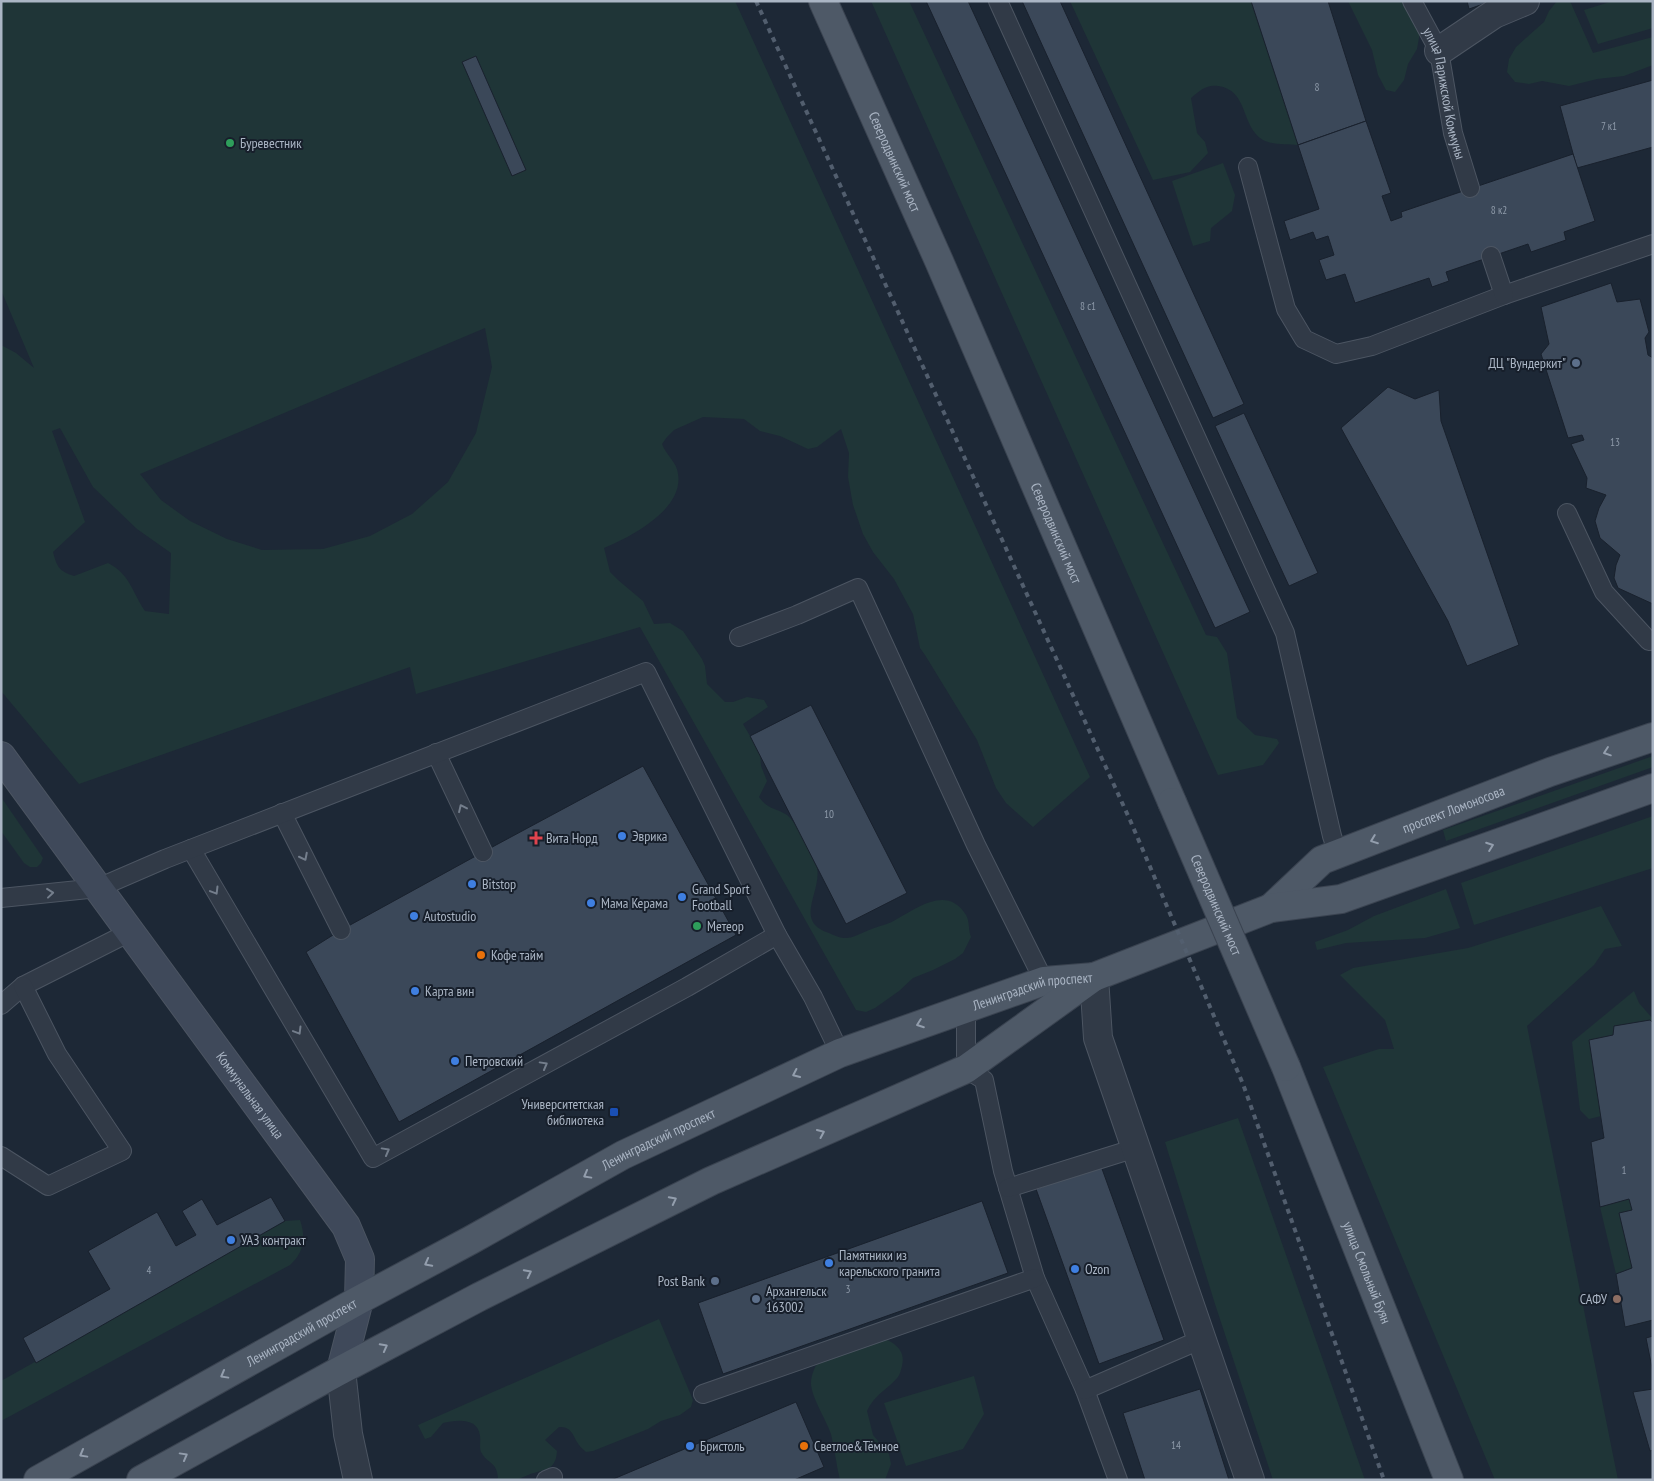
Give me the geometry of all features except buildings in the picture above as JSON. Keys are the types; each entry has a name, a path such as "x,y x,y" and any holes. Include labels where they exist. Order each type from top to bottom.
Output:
{"main road":[{"name":"Северодвинский мост","path":"822,1 943,270 1286,1067"},
{"name":"проспект Ломоносова","path":"1271,908 1322,860 1550,772 1653,736"},
{"name":"Коммунальная улица","path":"1,756 346,1226 360,1259 358,1300 341,1370"},
{"name":"проспект Ломоносова","path":"1094,977 1271,908 1341,898 1653,788"},
{"name":"Ленинградский проспект","path":"38,1480 358,1300 471,1240 622,1155 840,1053 1044,981 1094,977"},
{"name":"Ленинградский проспект","path":"141,1480 341,1370 479,1297 711,1181 966,1070 1094,977"},
{"name":"улица Смольный Буян","path":"1286,1067 1449,1480"}],"street":[{"path":"1439,51 1494,14 1525,1"},
{"path":"1094,977 1098,1038 1250,1480"},
{"name":"Коммунальная улица","path":"341,1370 348,1434 358,1480"}],"lane":[{"path":"998,1 1285,633 1332,836 1338,854"},
{"name":"улица Парижской Коммуны","path":"1412,1 1439,51 1453,133 1470,188"},
{"path":"1248,167 1286,309 1304,339 1336,354 1372,346 1504,295 1653,244"},
{"path":"1491,256 1504,295"},
{"path":"1567,513 1604,592 1652,644"},
{"path":"739,637 797,615 858,588 976,845 1044,981"},
{"path":"1,897 98,888 282,813 646,672 777,935 813,997 840,1053"},
{"path":"436,753 483,852"},
{"path":"282,813 342,930"},
{"path":"191,849 373,1158 777,935"},
{"path":"1,1006 22,986 130,932"},
{"path":"1,1156 48,1186 122,1151 57,1054 22,986"},
{"path":"966,1008 966,1070 984,1080 1003,1172 1036,1278 1085,1390 1118,1480"},
{"path":"1008,1188 1136,1148"},
{"path":"703,1394 1036,1278"},
{"path":"1085,1390 1202,1339"}],"green space":[{"path":"1,1 735,1 1090,777 1033,827 1006,803 996,788 977,740 920,648 913,614 894,579 873,552 863,534 853,505 848,477 849,453 841,429 817,447 808,449 780,436 760,431 744,419 703,417 674,430 662,444 677,470 678,487 673,499 653,520 628,537 604,548 610,572 643,601 654,624 670,623 683,631 702,659 705,666 707,684 725,702 733,702 747,697 764,700 768,707 743,724 760,753 761,766 767,781 759,797 766,804 791,819 811,852 818,874 811,912 812,921 818,928 838,937 850,938 890,923 923,905 942,900 951,901 959,906 966,915 971,937 963,953 933,970 913,978 899,991 875,1008 866,1012 856,1010 640,627 416,694 410,667 79,784 1,691 1,345 16,353 34,368 1,290","holes":["485,328 492,367 476,433 448,482 412,514 370,536 323,549 262,550 227,539 190,521 161,500 140,474","60,428 93,487 137,529 171,553 169,614 145,611 126,578 108,563 74,576 65,572 57,565 53,552 85,522 52,431"]},
{"path":"871,1 909,1 1206,635 1217,637 1227,653 1237,718 1255,735 1277,739 1279,743 1263,765 1218,775"},
{"path":"1070,1 1251,1 1298,145 1276,144 1263,140 1251,126 1235,94 1228,89 1210,86 1191,98 1197,133 1205,142 1208,153 1190,172 1153,180"},
{"path":"1348,1 1402,1 1410,11 1420,32 1417,49 1408,64 1404,80 1395,92 1386,90 1378,75 1372,50"},
{"path":"1557,1 1570,1 1593,53 1653,37 1653,65 1624,76 1597,79 1569,86 1542,81 1529,84 1515,82 1507,72 1509,59 1516,47 1544,22 1549,11"},
{"path":"1613,1 1651,1 1653,28 1598,44 1584,10"},
{"path":"1223,163 1235,195 1232,211 1211,228 1210,241 1193,246 1172,181"},
{"path":"1653,756 1653,767 1446,841 1443,830"},
{"path":"1,797 43,858 37,867 30,867 24,863 1,831"},
{"path":"1653,816 1653,868 1474,925 1461,883"},
{"path":"1446,889 1460,928 1425,938 1346,943 1317,950 1315,942 1348,930 1374,916"},
{"path":"1601,906 1622,946 1605,949 1594,965 1527,1026 1618,1480 1495,1480 1323,1067 1379,1049 1394,1049 1385,1020 1340,975 1353,968 1468,948"},
{"path":"1634,991 1639,1003 1653,1019 1653,1023 1650,1020 1614,1026 1613,1035 1589,1040 1601,1116 1589,1119 1580,1110 1572,1042"},
{"path":"1238,1118 1365,1480 1273,1480 1215,1304 1165,1142"},
{"path":"1629,1199 1632,1210 1619,1213 1632,1268 1616,1274 1600,1207"},
{"path":"300,1220 303,1233 301,1250 290,1265 1,1421 1,1381 285,1221"},
{"path":"659,1319 693,1400 691,1407 680,1415 661,1421 648,1429 593,1451 586,1452 579,1445 571,1431 559,1427 545,1440 557,1451 553,1464 543,1470 510,1480 495,1480 498,1478 496,1468 483,1456 478,1430 471,1423 454,1421 443,1423 431,1437 425,1439 418,1425"},
{"path":"875,1335 886,1339 896,1346 902,1354 903,1360 898,1377 877,1396 867,1411 873,1435 889,1454 891,1464 885,1480 840,1480 831,1434 812,1389 812,1376 820,1358"},
{"path":"974,1376 984,1414 963,1449 906,1466 884,1403"}],"railway":[{"path":"756,1 1130,820 1243,1084 1384,1480"}],"place":[{"name":"Буревестник","path":"230,143"},
{"name":"ДЦ \"Вундеркит\"","path":"1576,363"},
{"name":"Эврика","path":"622,836"},
{"name":"Вита Норд","path":"536,838"},
{"name":"Bitstop","path":"472,884"},
{"name":"Grand Sport Football","path":"682,897"},
{"name":"Мама Керама","path":"591,903"},
{"name":"Autostudio","path":"414,916"},
{"name":"Метеор","path":"697,926"},
{"name":"Кофе тайм","path":"481,955"},
{"name":"Карта вин","path":"415,991"},
{"name":"Петровский","path":"455,1061"},
{"name":"Университетская библиотека","path":"614,1112"},
{"name":"УАЗ контракт","path":"231,1240"},
{"name":"Памятники из карельского гранита","path":"829,1263"},
{"name":"Ozon","path":"1075,1269"},
{"name":"Post Bank","path":"715,1281"},
{"name":"Архангельск 163002","path":"756,1299"},
{"name":"САФУ","path":"1617,1299"},
{"name":"Бристоль","path":"690,1446"},
{"name":"Светлое&Тёмное","path":"804,1446"}]}
